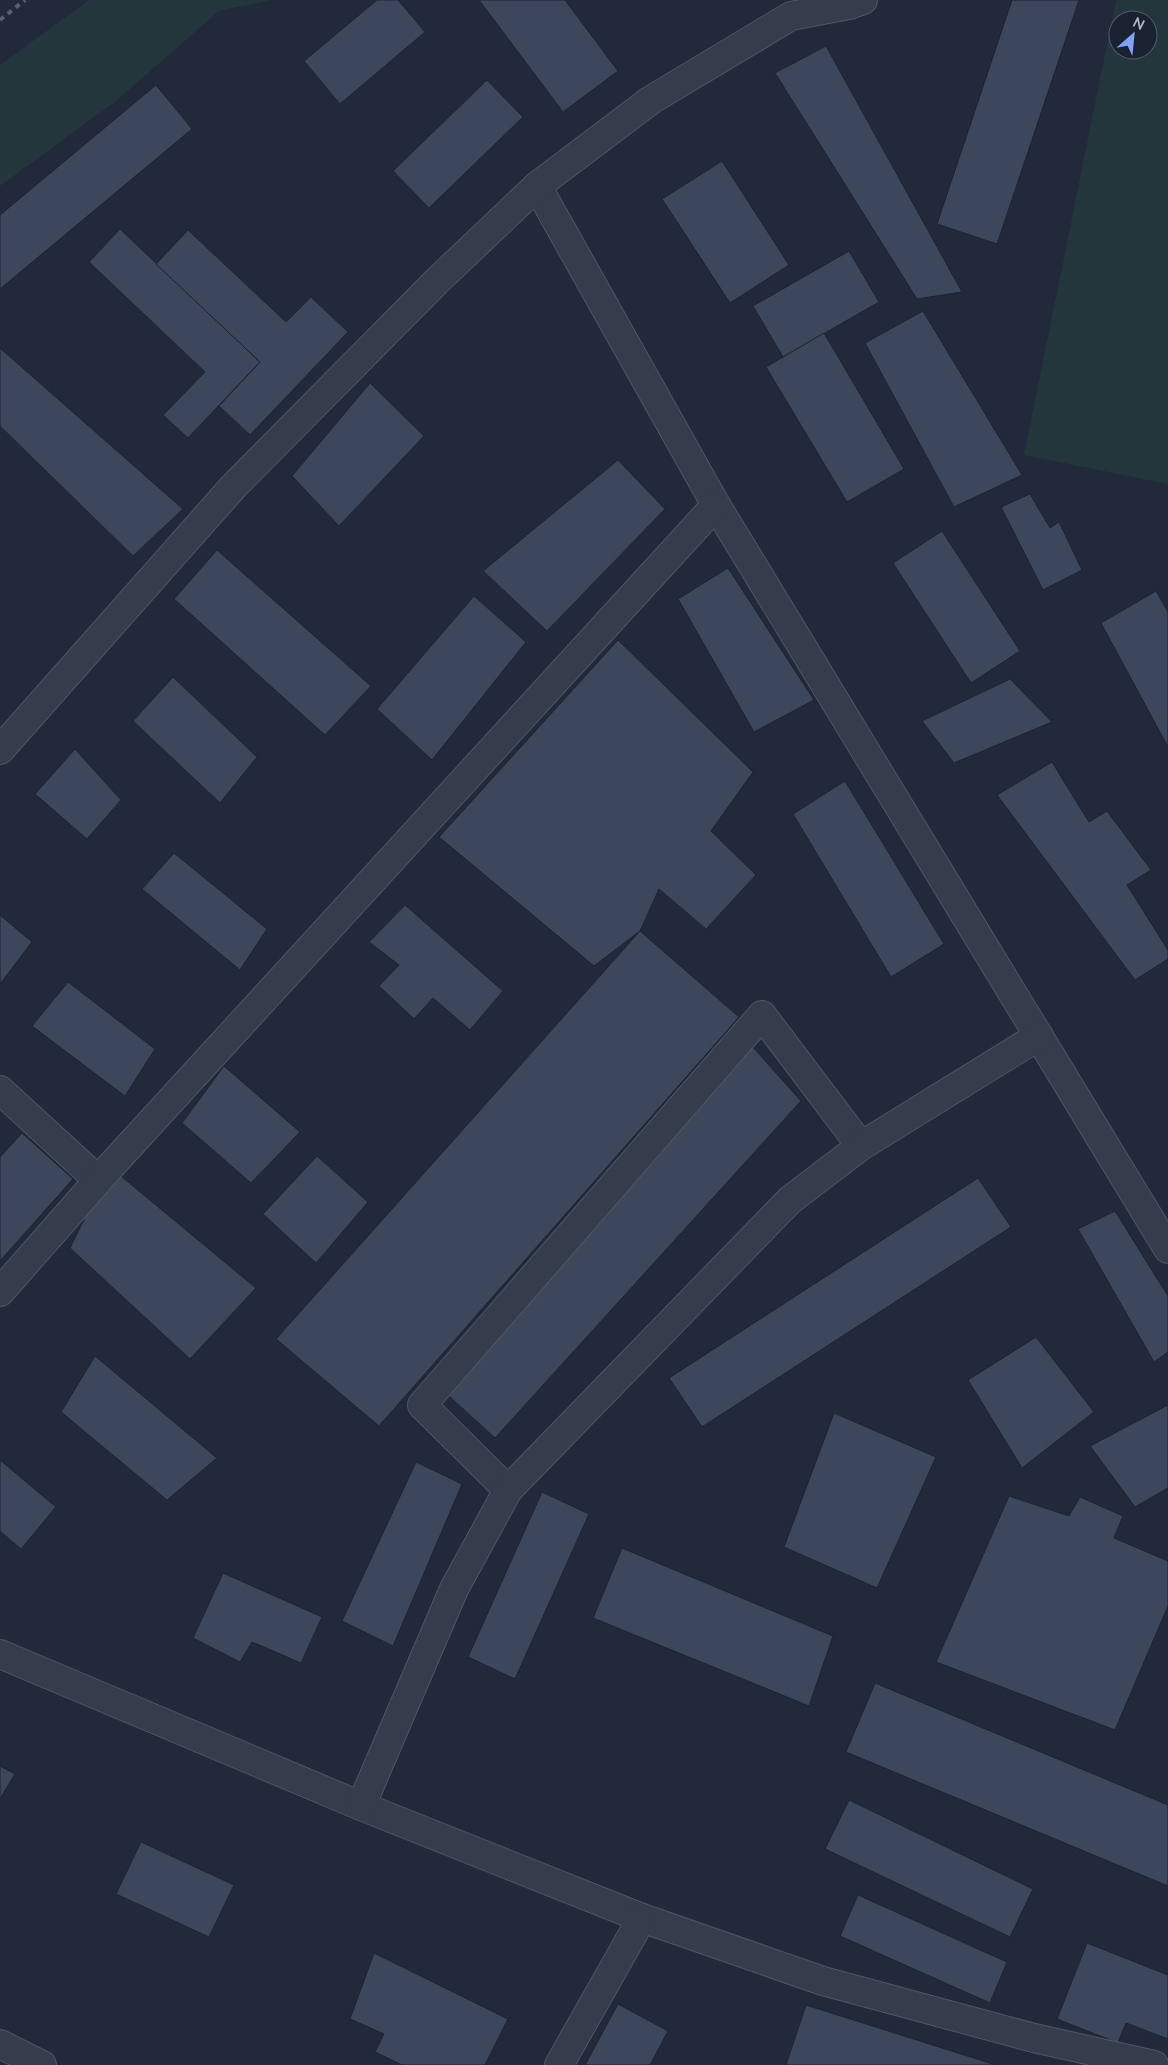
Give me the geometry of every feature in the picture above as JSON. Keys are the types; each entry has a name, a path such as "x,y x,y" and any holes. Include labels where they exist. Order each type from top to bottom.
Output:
{"lane":[{"path":"0,750 233,487 436,282 537,186 651,100 797,8 849,5 863,0"},
{"path":"537,186 716,505 1168,1248"},
{"path":"0,1292 98,1180 716,505"},
{"path":"508,1490 422,1405 762,1015 861,1146"},
{"path":"362,1806 454,1589 508,1490 790,1200 861,1146 1040,1036"},
{"path":"0,1090 98,1180"},
{"path":"0,1654 362,1806 642,1918 823,1981 1034,2038 1154,2065"},
{"path":"559,2065 642,1918"},
{"path":"0,2044 42,2065"}],"shaded area":[{"path":"89,0 272,0 219,11 116,101 0,186 0,65"},
{"path":"1116,0 1168,0 1168,484 1024,455 1108,40 1108,60 1158,60 1158,10 1114,10"}],"building":[{"path":"377,0 398,0 425,32 340,104 304,61"},
{"path":"479,0 565,0 618,71 563,112"},
{"path":"1012,0 1079,0 997,244 937,224"},
{"path":"826,46 962,292 917,299 775,73"},
{"path":"487,80 523,117 429,208 393,171"},
{"path":"156,85 192,129 0,289 0,215"},
{"path":"722,161 789,265 730,303 662,199"},
{"path":"120,229 260,362 188,438 163,415 205,372 89,262"},
{"path":"188,230 286,322 311,297 348,332 250,435 219,406 260,362 156,264"},
{"path":"849,251 879,302 783,357 753,306"},
{"path":"923,311 1022,475 954,507 865,343"},
{"path":"824,333 904,469 847,502 766,367"},
{"path":"0,348 183,509 133,556 0,426"},
{"path":"370,383 424,436 339,526 292,476"},
{"path":"618,460 665,509 547,631 483,571"},
{"path":"1030,494 1050,528 1059,522 1082,570 1043,590 1001,507"},
{"path":"942,531 1020,651 971,683 893,563"},
{"path":"217,550 371,686 325,735 174,599"},
{"path":"728,568 814,700 754,732 678,599"},
{"path":"1156,591 1168,612 1168,747 1101,623"},
{"path":"474,596 526,642 432,760 377,709"},
{"path":"618,640 753,772 711,831 756,875 706,929 659,889 640,931 594,966 439,837"},
{"path":"173,677 257,757 220,803 133,721"},
{"path":"1010,679 1052,722 954,763 922,721"},
{"path":"75,749 121,800 87,839 35,794"},
{"path":"1052,762 1089,822 1107,811 1151,870 1127,885 1168,950 1168,959 1135,980 997,795"},
{"path":"845,781 944,944 891,977 793,814"},
{"path":"174,853 267,929 240,970 142,889"},
{"path":"405,905 503,991 470,1030 433,998 414,1019 379,986 399,965 369,942"},
{"path":"0,915 32,942 0,984"},
{"path":"640,931 739,1017 379,1426 276,1339"},
{"path":"68,982 155,1049 125,1096 32,1026"},
{"path":"743,1036 801,1101 495,1438 438,1386"},
{"path":"224,1066 300,1132 251,1183 182,1123"},
{"path":"22,1133 73,1179 0,1261 0,1157"},
{"path":"317,1156 368,1202 316,1263 263,1214"},
{"path":"110,1167 256,1288 190,1359 70,1248"},
{"path":"978,1178 1011,1227 702,1427 669,1378"},
{"path":"1115,1211 1168,1296 1168,1352 1154,1362 1078,1229"},
{"path":"1036,1337 1094,1412 1022,1468 968,1380"},
{"path":"95,1356 217,1458 167,1500 61,1412"},
{"path":"1168,1405 1168,1488 1135,1507 1090,1446"},
{"path":"834,1413 936,1457 877,1588 784,1547"},
{"path":"0,1460 56,1507 21,1549 0,1531"},
{"path":"416,1462 462,1484 393,1646 342,1621"},
{"path":"542,1492 589,1514 515,1679 468,1657"},
{"path":"1009,1496 1069,1516 1080,1497 1123,1516 1114,1538 1168,1561 1168,1606 1115,1730 936,1662"},
{"path":"622,1548 833,1636 809,1706 593,1618"},
{"path":"223,1573 322,1617 301,1663 252,1642 240,1662 193,1638"},
{"path":"875,1683 1168,1805 1168,1886 846,1752"},
{"path":"0,1766 15,1774 0,1799"},
{"path":"849,1800 1033,1889 1010,1937 825,1849"},
{"path":"141,1842 234,1885 209,1937 116,1894"},
{"path":"858,1895 1007,1962 990,2003 840,1936"},
{"path":"1087,1943 1168,1975 1168,2039 1126,2023 1118,2043 1057,2019"},
{"path":"374,1953 508,2019 485,2065 402,2065 375,2052 384,2034 350,2019"},
{"path":"618,2004 668,2031 650,2065 585,2065"},
{"path":"806,2005 996,2065 786,2065"}],"railway":[{"path":"0,20 25,0"}]}
